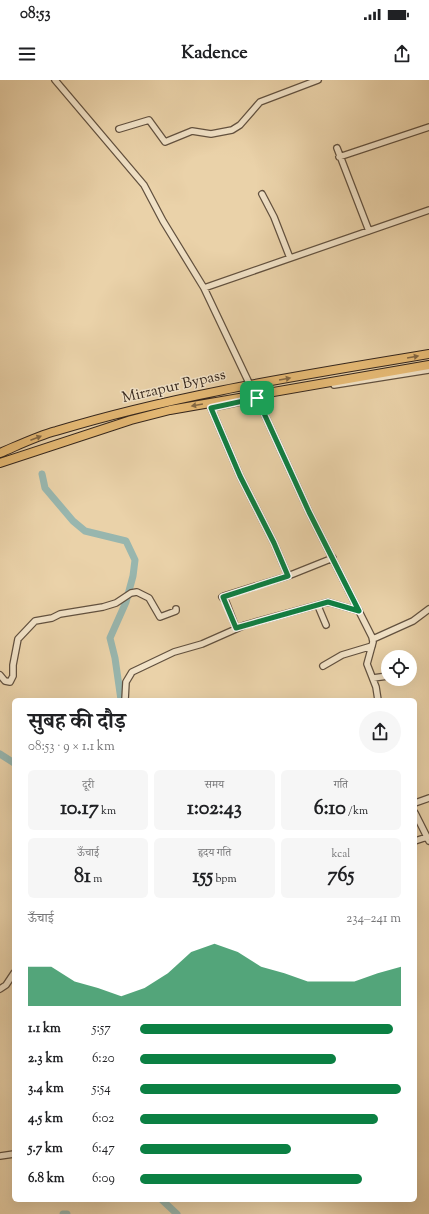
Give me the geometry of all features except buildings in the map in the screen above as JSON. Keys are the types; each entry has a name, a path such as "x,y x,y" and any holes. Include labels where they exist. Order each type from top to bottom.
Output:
{"highway":[{"name":"Mirzapur Bypass","path":"0,452 55,431 123,412 250,384 429,354"},
{"path":"0,463 47,446 170,410 429,365"}],"street":[{"path":"56,80 144,185 163,221 204,288 250,384"},
{"path":"119,129 149,120 165,142 193,130 211,134 232,130 240,125 260,102 318,80"},
{"path":"339,157 429,127"},
{"path":"336,148 369,231"},
{"path":"262,194 274,216 290,258"},
{"path":"204,288 429,210"},
{"path":"288,576 271,537 240,476 211,408 257,398 429,370"},
{"path":"257,398 373,639 367,664 376,687 378,698"},
{"path":"236,628 223,597 288,576 333,558"},
{"path":"0,674 5,681 10,682 13,676 13,665 18,638 35,621 52,618 60,614 103,607 116,603 131,593 137,592 149,598 160,617 176,611 176,609"},
{"path":"125,698 126,682 132,672 174,652 202,644 236,628 332,602 359,611"},
{"path":"318,606 326,625"},
{"path":"373,639 413,621 429,608"},
{"path":"323,666 342,655 372,646"},
{"path":"373,678 381,677"},
{"path":"417,802 429,798"},
{"path":"417,817 428,839 417,841"},
{"path":"0,988 6,985 12,976"},
{"path":"0,1156 12,1154"}],"waterway":[{"path":"42,474 45,488 73,521 85,531 126,541 135,560 133,576 126,602 110,638 115,658 121,698"},
{"path":"0,754 12,762"},
{"path":"164,1202 177,1214"}],"route":[{"path":"257,398 309,512 359,611 328,602 236,628 226,602 222,598 224,595 288,576 274,543 240,476 211,408 257,398"}]}
